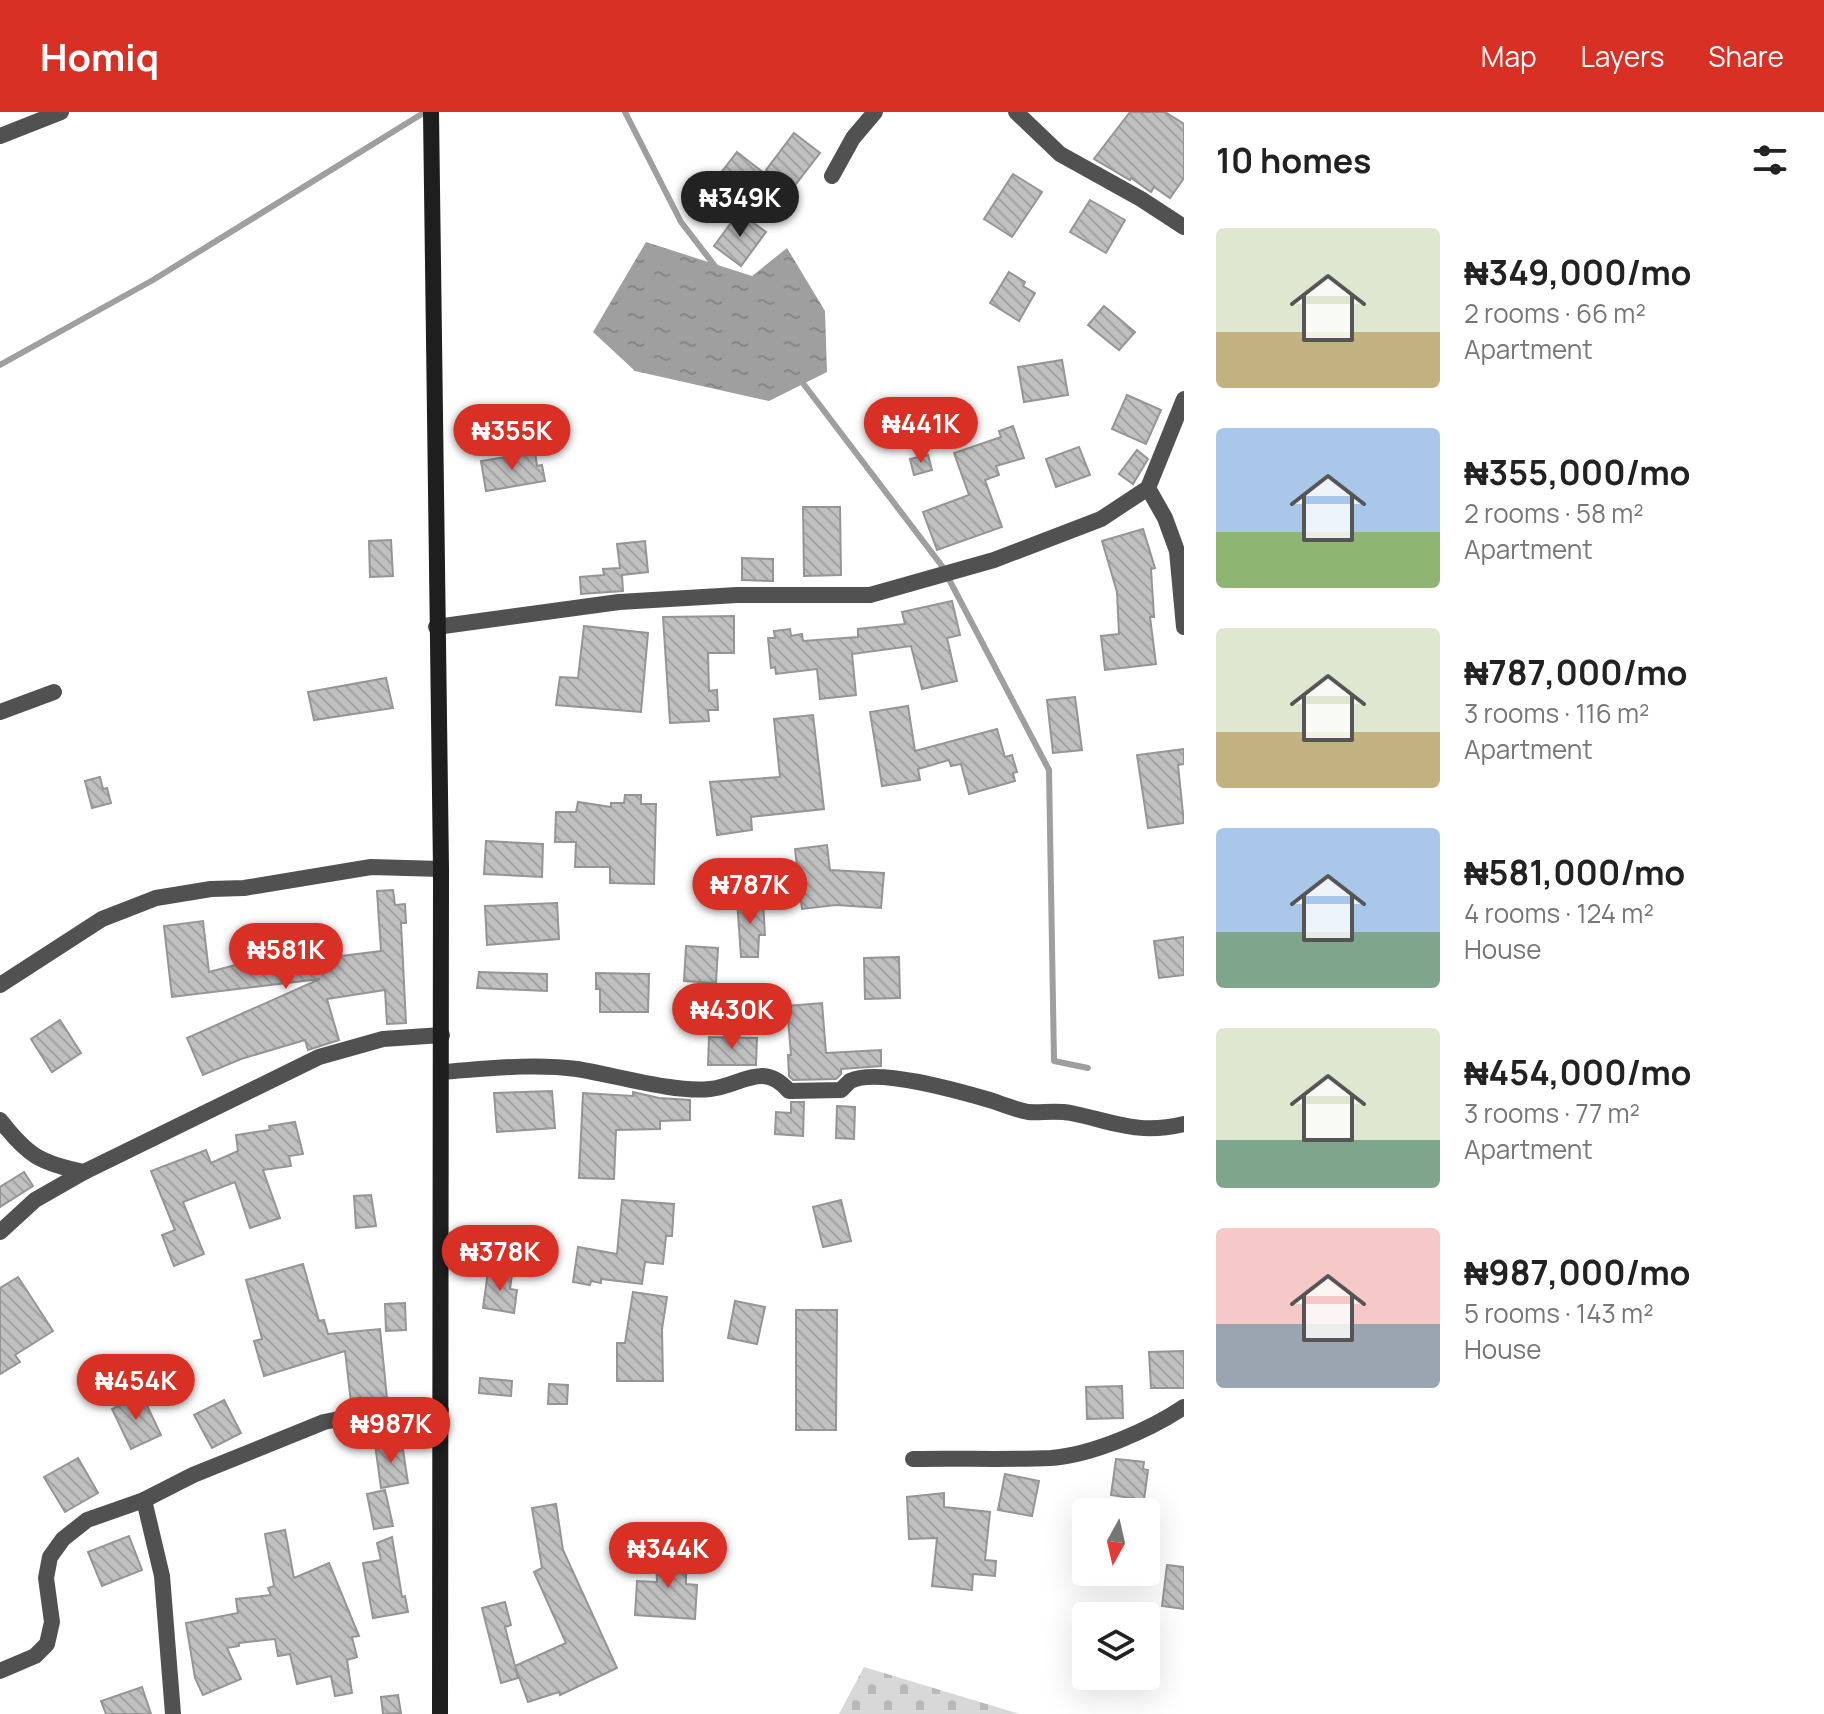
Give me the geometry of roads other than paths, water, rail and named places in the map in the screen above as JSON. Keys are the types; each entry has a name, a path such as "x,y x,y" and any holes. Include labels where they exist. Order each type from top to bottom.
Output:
{"main road":[{"path":"431,112 442,1035 440,1714"}],"street":[{"path":"0,136 61,112"},
{"path":"832,176 853,138 875,112"},
{"path":"1016,112 1060,154 1184,227"},
{"path":"436,627 619,602 737,595 870,595 914,584 1021,550 1101,519 1148,488 1184,399"},
{"path":"1148,488 1165,518 1177,551 1184,620"},
{"path":"0,712 54,692"},
{"path":"0,985 102,919 156,898 211,889 244,888 371,867 441,869"},
{"path":"0,1232 35,1200 84,1172 319,1057 383,1039 442,1035"},
{"path":"441,1072 505,1068 572,1069 711,1089 752,1076 782,1082 789,1091 841,1090 849,1082 872,1077 962,1092 1027,1112 1050,1110 1152,1130 1184,1124"},
{"path":"0,1120 22,1148 51,1165 84,1172"},
{"path":"913,1459 1054,1458 1106,1445 1161,1423 1184,1407"},
{"path":"0,1671 35,1656 47,1644 52,1622 46,1578 50,1557 63,1539 87,1520 144,1500 193,1475 324,1422 364,1414 441,1410"},
{"path":"144,1500 162,1576 173,1714"}],"water":[{"path":"646,242 752,276 787,248 825,311 827,372 769,401 635,371 593,332"}],"waterway":[{"path":"0,365 153,280 425,112"},
{"path":"625,112 681,222 718,270"},
{"path":"799,378 942,566 1049,770 1054,1061 1088,1068"}]}
